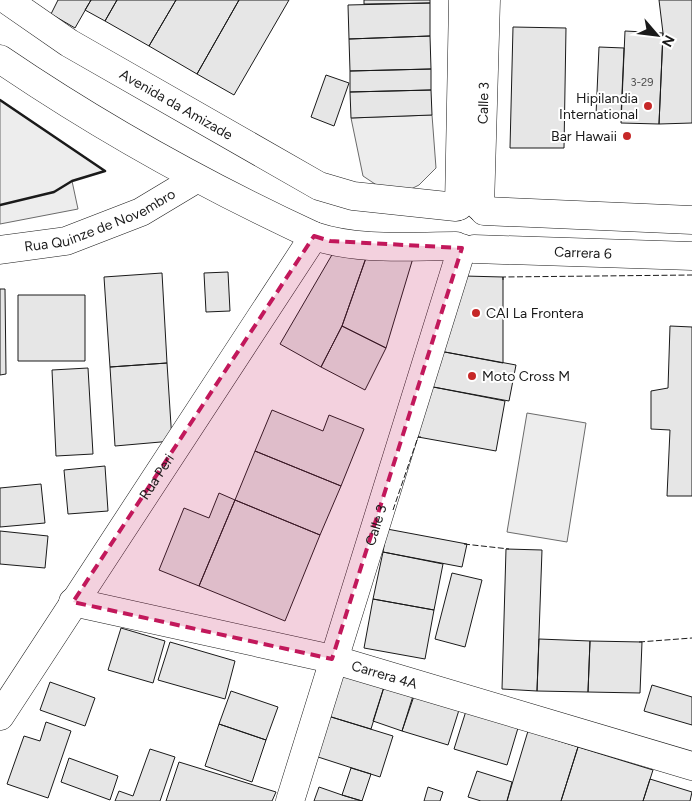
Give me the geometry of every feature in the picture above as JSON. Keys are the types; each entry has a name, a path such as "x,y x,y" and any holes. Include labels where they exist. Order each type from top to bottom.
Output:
{"street":[{"name":"Avenida da Amizade","path":"7,0 69,44 319,186 353,196 470,208"},
{"name":"Calle 3","path":"463,0 470,208"},
{"name":"Calle 3","path":"470,208 486,0"},
{"path":"0,58 133,143 196,179 322,238"},
{"name":"Rua Quinze de Novembro","path":"0,250 66,241 141,212 196,179"},
{"path":"470,208 490,223 489,236 480,246 464,248 450,241 445,226 446,219 470,208 692,220"},
{"name":"Carrera 6","path":"322,238 366,246 692,256"},
{"name":"Rua Peri","path":"0,716 73,602 322,238"},
{"name":"Calle 3","path":"290,801 332,659 464,248"},
{"name":"Carrera 4A","path":"73,602 332,659 692,766"}],"highlighted area":[{"path":"314,236 330,241 462,248 332,659 73,602"}],"shaded area":[{"path":"0,100 105,171 72,181 78,209 0,224"},
{"path":"432,115 436,168 419,185 407,191 381,188 363,176 351,118"},
{"path":"527,413 586,423 567,542 507,532"}],"building":[{"path":"58,0 91,0 75,28 51,14"},
{"path":"91,0 117,0 105,21 85,10"},
{"path":"117,0 176,0 149,46 105,21"},
{"path":"176,0 239,0 197,74 149,46"},
{"path":"239,0 289,0 234,95 197,74"},
{"path":"364,0 430,0 430,3 364,4"},
{"path":"659,0 692,0 692,123 659,124 663,33"},
{"path":"430,3 430,36 349,39 348,5"},
{"path":"513,27 566,28 564,148 510,148"},
{"path":"625,31 663,33 659,124 621,123"},
{"path":"430,36 431,69 350,71 349,39"},
{"path":"599,47 624,48 621,116 596,115"},
{"path":"431,69 431,90 350,92 350,71"},
{"path":"326,75 349,83 334,126 311,117"},
{"path":"431,90 432,115 351,118 350,92"},
{"path":"333,253 367,255 342,326 321,367 280,344"},
{"path":"367,255 413,258 386,348 342,326"},
{"path":"228,272 230,311 206,312 204,273"},
{"path":"162,273 167,363 110,367 104,277"},
{"name":"CAI La Frontera","path":"464,276 503,277 503,363 434,350"},
{"path":"0,289 5,289 6,374 0,375"},
{"path":"18,295 85,295 85,361 18,361"},
{"path":"342,326 386,348 365,390 321,367"},
{"path":"670,326 692,327 692,496 667,496 670,430 651,429 651,391 668,388"},
{"name":"Moto Cross M","path":"434,350 516,365 509,401 428,386"},
{"path":"167,363 172,441 115,446 110,367"},
{"path":"88,368 93,454 56,456 52,370"},
{"path":"428,386 505,401 496,451 418,437"},
{"path":"272,410 323,431 329,415 364,429 341,486 255,451"},
{"path":"255,451 341,486 320,535 235,500"},
{"path":"105,466 108,511 68,514 64,470"},
{"path":"41,484 45,523 0,527 0,488"},
{"path":"219,493 235,500 199,586 159,570 184,508 209,518"},
{"path":"235,500 320,535 285,621 199,586"},
{"path":"387,529 467,544 462,567 383,552"},
{"path":"0,531 48,536 45,568 0,564"},
{"path":"506,549 542,550 537,691 502,689"},
{"path":"383,552 443,564 434,610 373,599"},
{"path":"452,573 482,580 465,647 435,639"},
{"path":"373,599 434,610 425,659 364,648"},
{"path":"121,628 165,641 153,683 108,670"},
{"path":"539,639 590,641 588,692 537,691"},
{"path":"590,641 642,642 640,693 588,692"},
{"path":"170,642 235,661 225,699 158,680"},
{"path":"341,673 384,687 371,729 328,716"},
{"path":"50,682 95,698 85,726 40,710"},
{"path":"652,685 692,697 692,725 644,711"},
{"path":"384,687 413,696 402,731 373,721"},
{"path":"231,691 278,707 266,740 219,724"},
{"path":"414,696 459,710 448,745 402,731"},
{"path":"466,711 518,728 507,765 454,749"},
{"path":"328,716 393,736 380,777 315,756"},
{"path":"46,722 71,731 48,798 7,784 24,736 40,741"},
{"path":"219,724 266,740 252,782 205,766"},
{"path":"528,731 578,747 561,801 507,801"},
{"path":"578,747 653,770 643,801 561,801"},
{"path":"150,749 175,757 160,801 115,801 119,791 133,796"},
{"path":"69,758 118,776 110,800 61,782"},
{"path":"179,762 276,792 272,801 166,801"},
{"path":"351,768 371,774 362,801 342,795"},
{"path":"477,771 512,782 507,801 481,801 468,797"},
{"path":"650,779 692,792 690,801 643,801"},
{"path":"319,787 342,795 362,801 314,801"},
{"path":"428,787 443,792 440,801 424,801"}],"fence":[{"path":"503,280 503,277 692,275"},
{"path":"393,510 418,437 421,437"},
{"path":"464,544 509,549"},
{"path":"639,642 692,638"}],"wall":[{"path":"0,100 105,171 72,181 54,192 0,205"}],"place":[{"name":"Hipilandia International","path":"648,106"},
{"name":"Bar Hawaii","path":"627,136"},
{"name":"CAI La Frontera","path":"476,313"},
{"name":"Moto Cross M","path":"472,376"}]}
